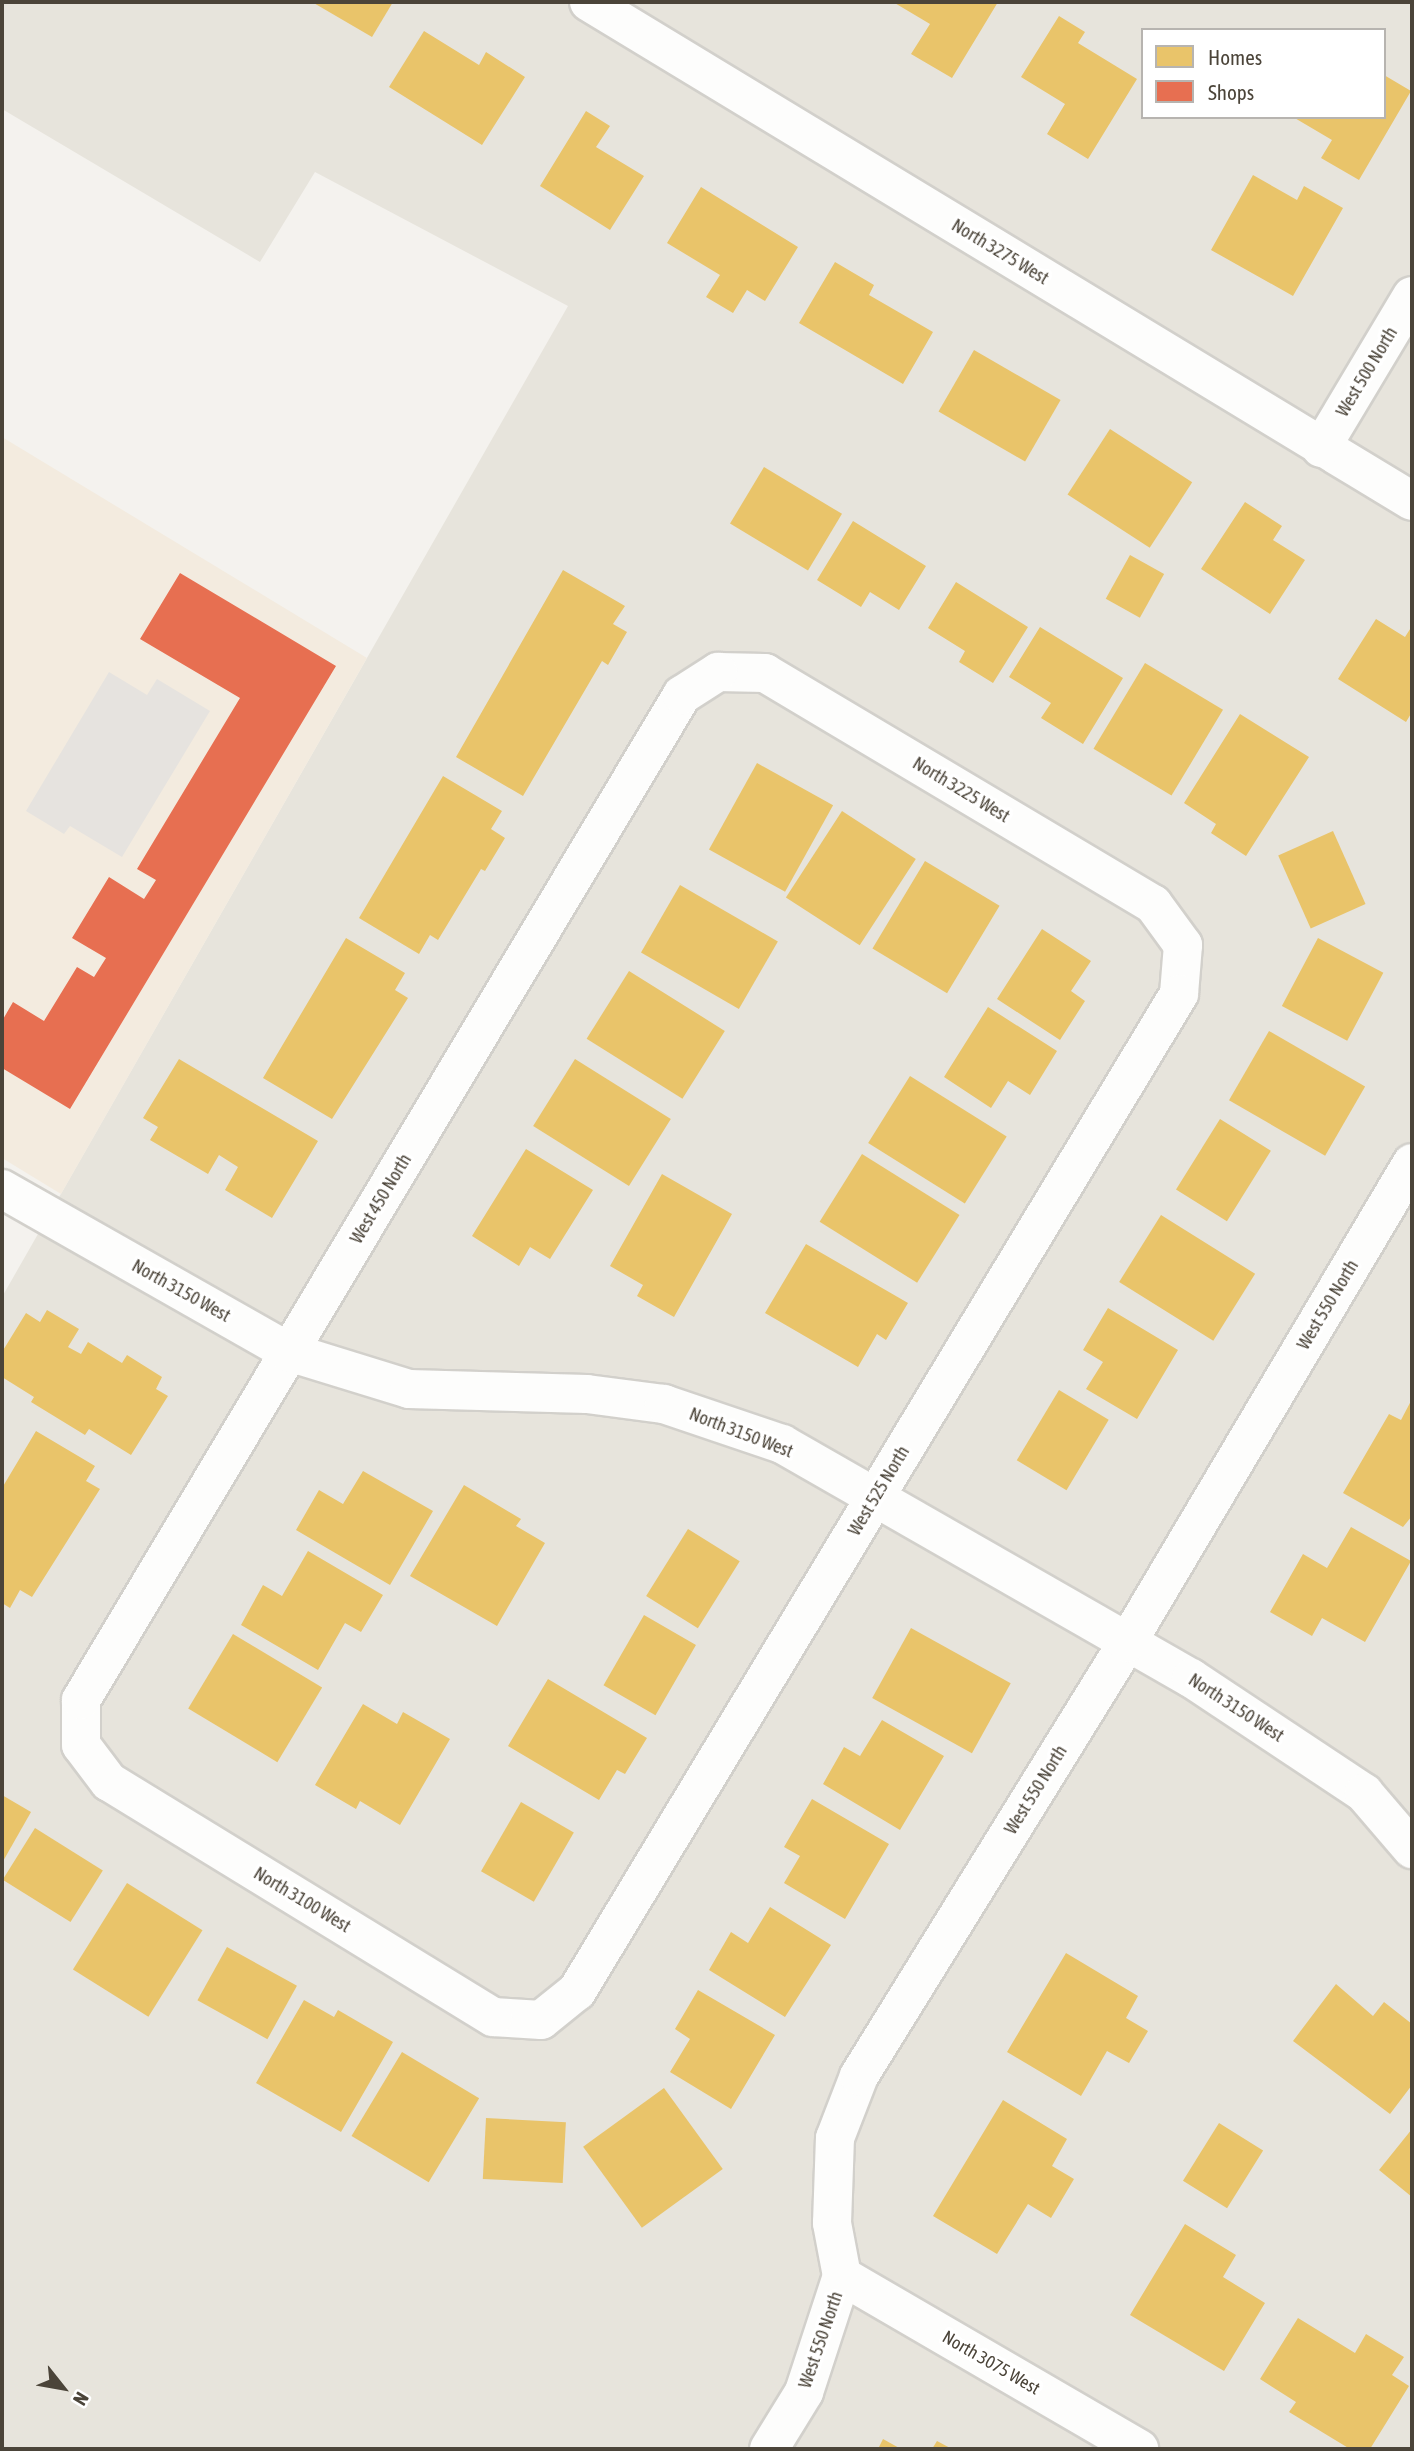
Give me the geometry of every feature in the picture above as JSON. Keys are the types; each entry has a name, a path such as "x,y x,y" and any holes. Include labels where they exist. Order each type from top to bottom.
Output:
{"street":[{"name":"North 3275 West","path":"589,2 1412,501"},
{"name":"West 500 North","path":"1321,448 1412,296"},
{"name":"North 3225 West","path":"718,672 765,673 1153,904 1183,946"},
{"name":"West 450 North","path":"81,1745 81,1700 682,695 718,672"},
{"name":"West 525 North","path":"541,2020 577,1991 1179,994 1183,946"},
{"name":"West 550 North","path":"769,2449 804,2392 842,2276 832,2223 835,2138 859,2076 1127,1643 1412,1163"},
{"name":"North 3150 West","path":"2,1189 289,1352 408,1389 587,1394 664,1404 782,1444 1191,1678 1364,1793 1412,1849"},
{"name":"North 3100 West","path":"81,1745 109,1782 493,2017 541,2020"},
{"name":"North 3075 West","path":"842,2276 1139,2449"}],"shaded area":[{"path":"2,2 1412,2 1412,2449 2,2449 2,1297 568,306 315,172 260,262 2,109"},
{"path":"2,437 367,658 61,1194 2,1158"},
{"path":"109,672 147,695 157,679 210,711 122,857 70,826 64,834 26,811"}],"building: Homes":[{"path":"312,2 393,2 372,37"},
{"path":"893,2 998,2 952,78 911,54 930,24"},
{"path":"1059,16 1085,32 1078,43 1137,79 1088,159 1047,134 1065,104 1021,77"},
{"path":"424,31 479,65 486,52 525,77 482,145 389,87"},
{"path":"1386,76 1411,91 1359,180 1321,158 1332,140 1296,119 1386,119"},
{"path":"586,111 610,126 596,147 644,176 610,230 540,186"},
{"path":"1253,175 1297,200 1304,186 1343,208 1293,296 1211,250"},
{"path":"701,187 798,247 765,301 747,290 733,313 706,297 720,275 667,243"},
{"path":"835,262 874,285 869,295 933,332 903,384 799,323"},
{"path":"974,350 1061,400 1025,461 938,411"},
{"path":"1110,429 1192,482 1150,548 1068,494"},
{"path":"764,467 842,514 808,570 730,524"},
{"path":"1245,502 1282,526 1273,540 1305,560 1270,614 1201,569"},
{"path":"853,521 926,566 899,610 870,592 861,607 817,580"},
{"path":"1130,555 1164,574 1140,618 1106,599"},
{"path":"563,570 625,606 613,624 627,632 608,665 602,661 523,796 456,757"},
{"path":"956,582 1028,627 993,683 959,662 965,651 928,628"},
{"path":"1376,619 1405,637 1412,626 1412,712 1406,722 1338,679"},
{"path":"1040,627 1123,678 1083,744 1041,718 1051,703 1009,677"},
{"path":"1145,663 1223,710 1171,796 1093,749"},
{"path":"1240,714 1309,757 1246,856 1211,833 1216,824 1184,803"},
{"path":"757,763 833,805 785,892 709,850"},
{"path":"443,776 502,811 491,829 505,838 485,871 481,869 438,940 430,935 419,954 359,918"},
{"path":"842,811 916,859 860,945 786,897"},
{"path":"1333,831 1366,904 1311,928 1278,855"},
{"path":"925,861 1000,906 947,993 872,948"},
{"path":"680,885 778,941 739,1009 641,953"},
{"path":"1042,929 1091,961 1071,991 1085,1001 1060,1040 997,999"},
{"path":"346,938 405,973 395,990 408,998 332,1119 263,1078"},
{"path":"1318,938 1383,973 1347,1041 1282,1006"},
{"path":"629,971 725,1031 682,1099 587,1039"},
{"path":"988,1007 1057,1051 1030,1095 1008,1081 991,1108 944,1077"},
{"path":"1269,1031 1365,1086 1325,1156 1229,1100"},
{"path":"179,1059 318,1141 272,1218 225,1190 238,1167 219,1155 208,1174 150,1140 158,1127 143,1118"},
{"path":"575,1059 671,1119 629,1186 533,1126"},
{"path":"910,1076 1007,1136 965,1203 868,1143"},
{"path":"1220,1119 1271,1151 1227,1221 1176,1189"},
{"path":"526,1149 593,1190 550,1259 530,1247 519,1266 472,1236"},
{"path":"862,1154 960,1215 917,1283 820,1222"},
{"path":"662,1174 732,1214 674,1317 637,1296 643,1285 610,1266"},
{"path":"1161,1215 1255,1274 1213,1341 1119,1282"},
{"path":"806,1244 908,1303 886,1340 877,1334 858,1367 765,1313"},
{"path":"1108,1308 1178,1350 1137,1419 1086,1389 1103,1362 1083,1350"},
{"path":"47,1310 79,1329 68,1347 81,1354 88,1342 122,1363 127,1355 162,1377 156,1389 168,1396 131,1455 89,1429 85,1435 31,1402 34,1397 2,1377 2,1352 26,1313 40,1322"},
{"path":"1059,1390 1109,1420 1066,1490 1017,1460"},
{"path":"1412,1399 1412,1516 1403,1527 1343,1493 1389,1414 1401,1420"},
{"path":"36,1431 95,1466 86,1481 100,1489 32,1597 20,1590 10,1608 2,1603 2,1488"},
{"path":"363,1471 433,1511 390,1585 296,1530 319,1490 343,1504"},
{"path":"464,1485 521,1519 516,1526 545,1543 497,1626 410,1576"},
{"path":"1351,1527 1411,1561 1365,1642 1322,1618 1312,1636 1270,1612 1303,1554 1327,1568"},
{"path":"688,1529 740,1561 698,1628 646,1596"},
{"path":"308,1551 383,1595 361,1632 345,1623 318,1670 241,1625 263,1585 282,1596"},
{"path":"644,1615 696,1645 655,1715 604,1685"},
{"path":"911,1628 1011,1683 972,1753 872,1698"},
{"path":"233,1634 322,1688 277,1762 188,1709"},
{"path":"548,1679 647,1738 625,1774 617,1770 599,1800 508,1746"},
{"path":"363,1704 397,1724 403,1712 450,1739 400,1825 360,1801 356,1809 315,1785"},
{"path":"882,1720 944,1756 900,1830 823,1784 844,1747 860,1756"},
{"path":"2,1795 31,1812 2,1863"},
{"path":"812,1799 889,1844 845,1919 784,1883 800,1856 784,1847"},
{"path":"521,1802 574,1832 534,1902 481,1871"},
{"path":"35,1828 103,1870 71,1922 3,1880"},
{"path":"127,1883 202,1930 148,2017 73,1970"},
{"path":"770,1907 831,1945 785,2017 709,1970 731,1932 748,1943"},
{"path":"227,1947 297,1986 267,2039 197,2000"},
{"path":"1066,1953 1138,1996 1126,2018 1148,2031 1129,2063 1107,2051 1081,2096 1007,2052"},
{"path":"1336,1984 1373,2016 1384,2002 1412,2024 1412,2085 1390,2114 1293,2041"},
{"path":"698,1990 775,2035 731,2109 670,2072 690,2039 675,2029"},
{"path":"304,2000 334,2017 338,2010 393,2042 341,2132 256,2083"},
{"path":"402,2052 479,2098 429,2182 352,2136"},
{"path":"664,2088 723,2169 642,2228 583,2147"},
{"path":"1003,2100 1067,2139 1052,2166 1074,2179 1051,2218 1028,2204 997,2254 933,2216"},
{"path":"486,2118 566,2122 563,2183 483,2179"},
{"path":"1219,2123 1263,2151 1227,2208 1183,2181"},
{"path":"1412,2129 1412,2197 1379,2170"},
{"path":"1185,2224 1236,2255 1223,2277 1265,2303 1224,2371 1130,2315"},
{"path":"1298,2318 1355,2353 1366,2334 1404,2357 1392,2375 1409,2386 1370,2449 1350,2449 1289,2412 1296,2402 1260,2379"},
{"path":"883,2439 901,2449 878,2449"},
{"path":"937,2441 952,2449 932,2449"}],"building: Shops":[{"path":"180,573 336,666 70,1109 2,1068 2,1021 13,1002 44,1021 77,967 94,977 106,958 72,938 109,877 144,899 156,880 137,869 240,698 140,639"}]}
